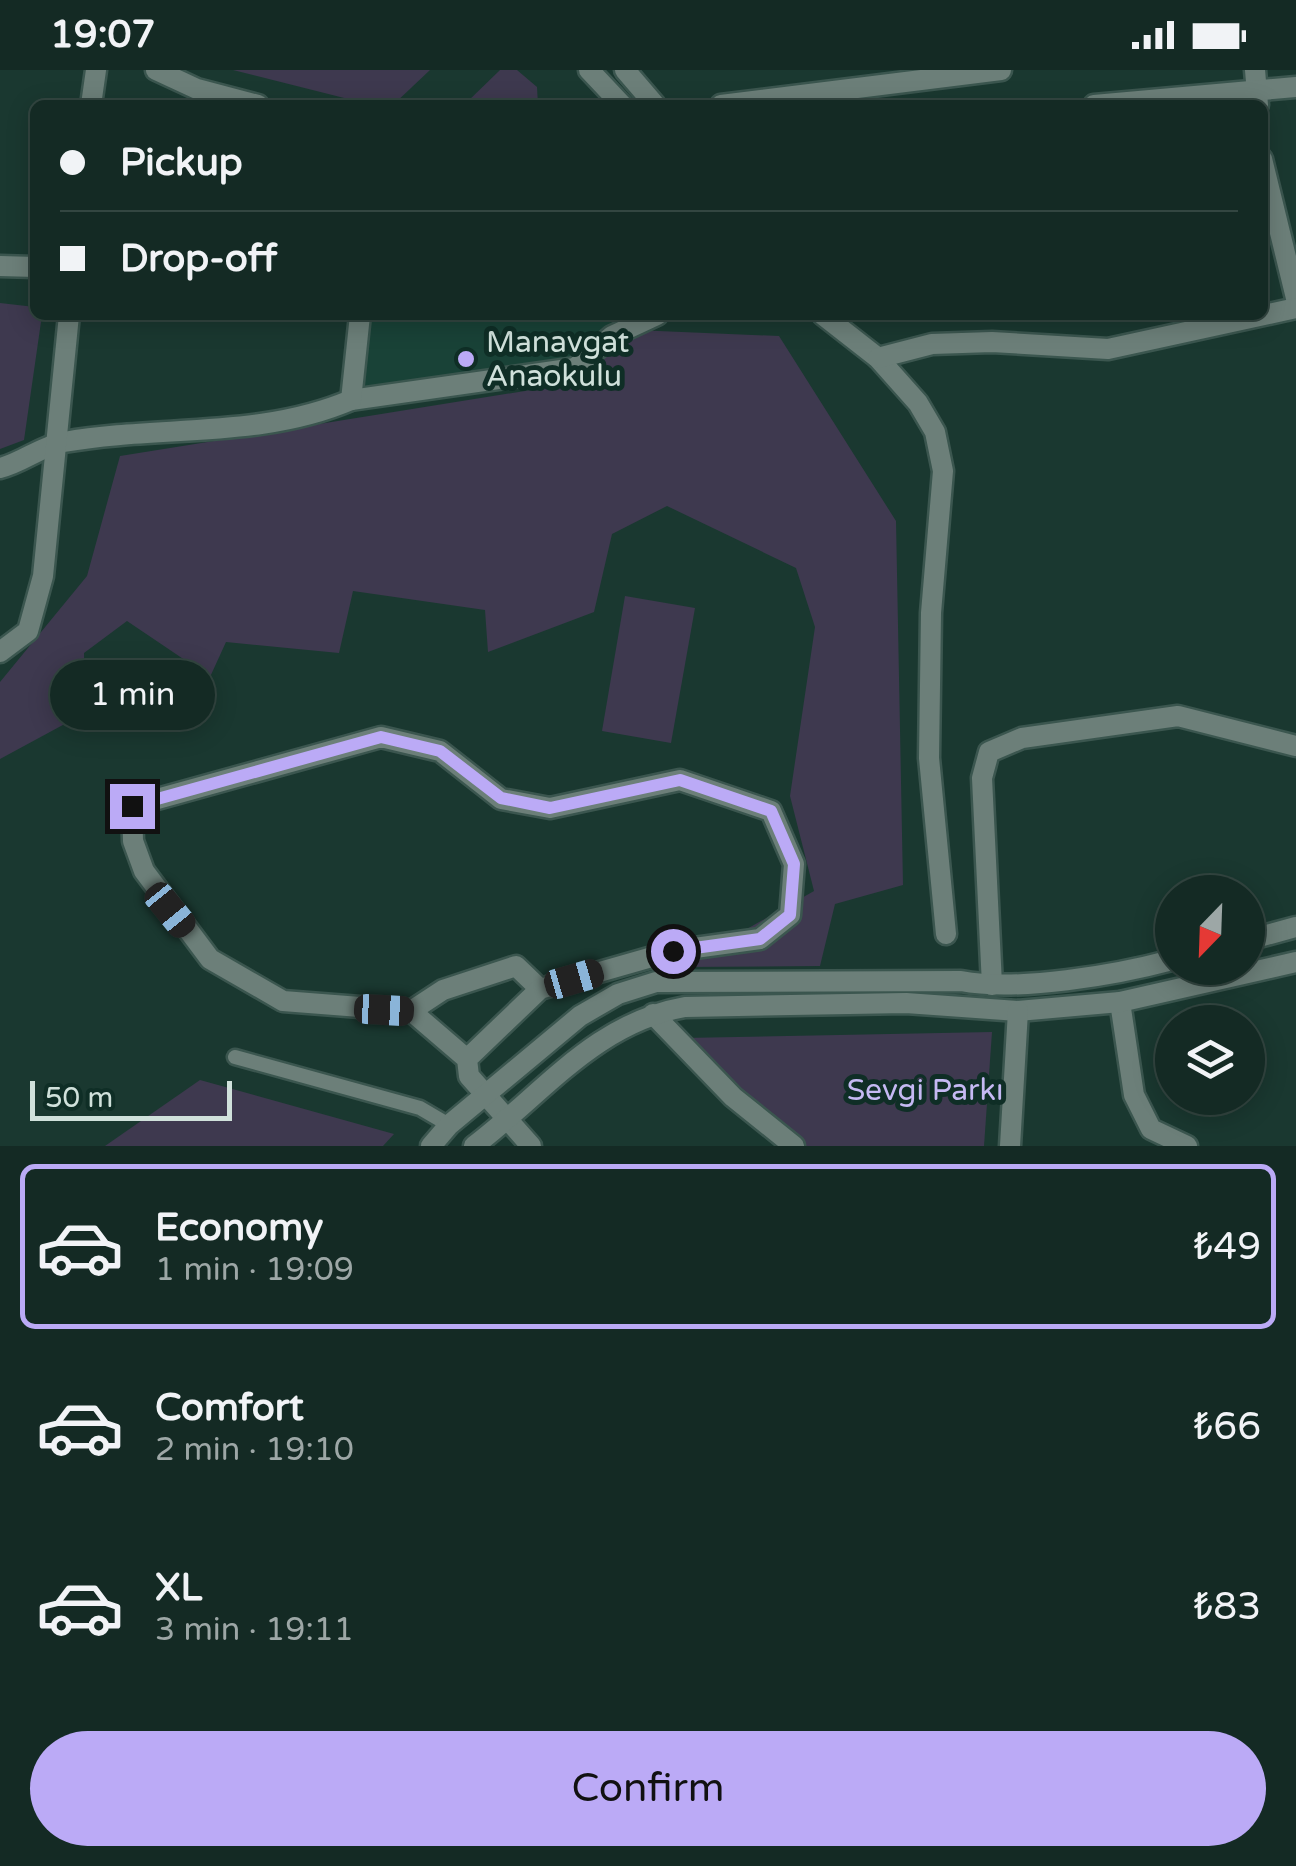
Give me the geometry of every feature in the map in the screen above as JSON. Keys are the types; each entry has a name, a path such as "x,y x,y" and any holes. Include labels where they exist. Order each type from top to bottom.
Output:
{"street":[{"path":"92,100 96,70"},
{"path":"156,70 197,89 239,100"},
{"path":"589,70 617,100"},
{"path":"625,70 651,100"},
{"path":"761,100 1002,70"},
{"path":"1142,100 1296,86"},
{"path":"1268,184 1296,298"},
{"path":"0,266 30,266"},
{"path":"1268,314 1296,308"},
{"path":"0,652 28,631 44,576 69,320"},
{"path":"351,400 359,320"},
{"path":"0,468 58,443 150,430 225,430 317,415 351,400 575,368 612,336 647,320"},
{"path":"829,320 878,358 918,403 935,432 943,471 931,612 930,758 946,934"},
{"path":"878,358 932,344 992,342 1108,349 1241,320"},
{"path":"992,985 982,778 989,752 1022,738 1178,716 1296,746"},
{"path":"467,1059 540,989 673,951 760,939 790,915 794,864 771,811 680,780 550,808 501,798 440,751 381,737 132,806 133,840 144,871 210,959 283,1001 411,1011 467,1059 470,1076 530,1146"},
{"path":"1265,935 1296,927"},
{"path":"474,1146 593,1046 624,1025 653,1014 685,1008 906,1003 1018,1011 1120,1002 1296,962"},
{"path":"431,1146 449,1125 580,1016 618,994 656,982 961,981 992,985 1114,974 1155,964"},
{"path":"411,1011 443,990 516,966 540,989"},
{"path":"1120,1002 1134,1095 1151,1129 1188,1146"},
{"path":"1010,1146 1018,1011"},
{"path":"653,1014 734,1097 794,1146"}],"lane":[{"path":"235,1057 420,1108 449,1125"}],"shaded area":[{"name":"Manavgat Anaokulu","path":"370,320 614,320 582,355 362,397"}],"green space":[{"path":"233,70 430,70 398,100 352,100"},
{"path":"500,70 517,70 537,87 538,100 469,100"},
{"path":"0,303 30,306 30,320 41,320 24,440 0,449"},
{"path":"635,330 779,336 896,521 903,885 835,904 820,966 680,967 814,891 790,796 815,627 796,568 667,506 612,534 594,612 488,652 485,610 353,591 339,653 226,642 210,677 127,621 84,653 85,713 0,759 0,682 87,576 120,456 568,384"},
{"path":"625,596 695,608 671,743 602,731"},
{"name":"Sevgi Parkı","path":"992,1032 984,1146 804,1146 683,1038"},
{"path":"200,1080 394,1134 383,1146 105,1146"}],"place":[{"name":"Manavgat Anaokulu","path":"466,359"}],"route":[{"path":"132,806 381,737 440,751 501,798 550,808 680,780 771,811 794,864 790,915 760,939 673,951"}]}
